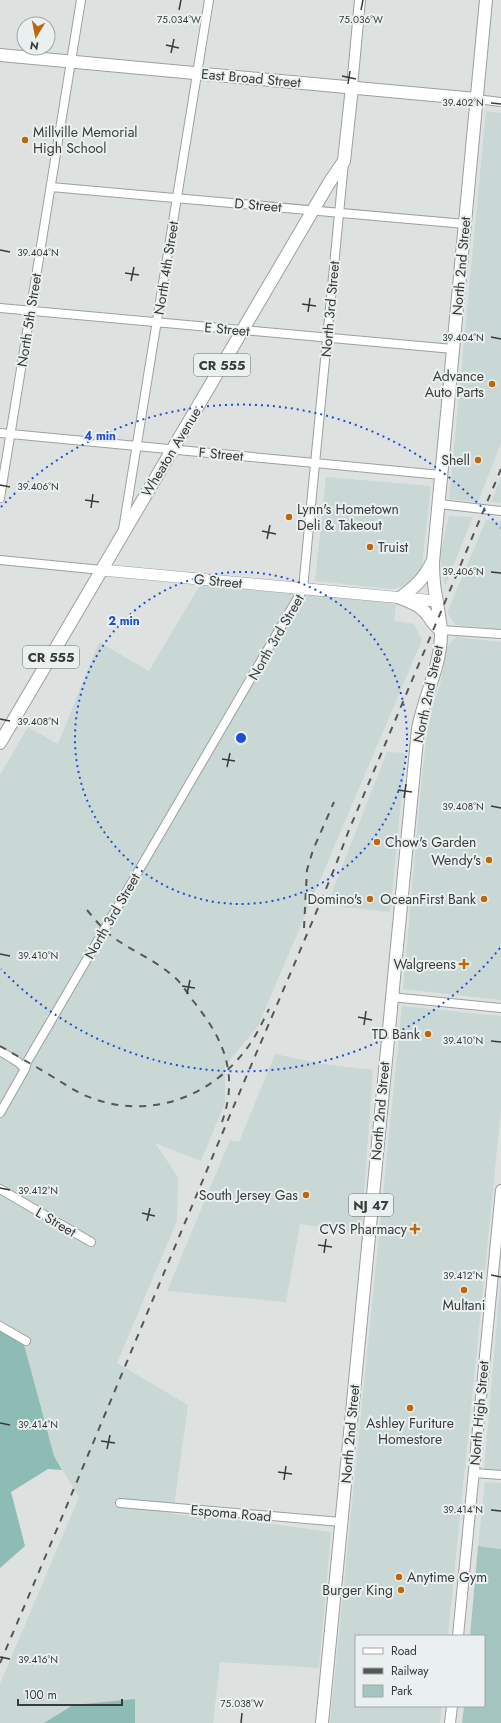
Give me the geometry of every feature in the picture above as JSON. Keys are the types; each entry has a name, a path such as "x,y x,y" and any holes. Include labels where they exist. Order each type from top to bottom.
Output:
{"main road":[{"name":"North 2nd Street","path":"322,1723 418,729 435,668 441,630 436,601 433,559 486,0"},
{"name":"East Broad Street","path":"0,55 352,87 476,100"},
{"name":"North 3rd Street","path":"344,161 352,87"},
{"name":"Wheaton Avenue","path":"0,743 344,161"},
{"path":"433,559 426,574 419,583 400,598 415,604 424,611 435,627 441,630"},
{"name":"G Street","path":"102,570 436,601"}],"street":[{"name":"North 5th Street","path":"0,498 81,0"},
{"name":"North 4th Street","path":"122,535 209,0"},
{"name":"North 3rd Street","path":"352,87 360,0"},
{"name":"East Broad Street","path":"476,100 501,102"},
{"name":"North 3rd Street","path":"0,1113 26,1069 31,1055 303,589 344,161"},
{"name":"D Street","path":"51,186 465,224"},
{"name":"E Street","path":"0,308 453,349"},
{"name":"F Street","path":"0,433 441,475"},
{"path":"439,504 501,510"},
{"name":"G Street","path":"0,560 102,570"},
{"path":"441,630 501,634"},
{"path":"391,997 501,1008"},
{"path":"0,1051 18,1062 26,1069"},
{"name":"L Street","path":"0,1189 91,1242"},
{"name":"North High Street","path":"458,1635 474,1473 498,1259 501,1190"},
{"path":"0,1326 26,1341"},
{"path":"474,1473 501,1475"},
{"name":"Espoma Road","path":"120,1504 341,1522"},
{"path":"450,1723 452,1707"}],"shaded area":[{"path":"486,111 501,113 501,443 478,502 449,499"},
{"path":"326,477 431,486 421,573 406,586 392,589 315,581"},
{"path":"501,478 501,503 491,502"},
{"path":"449,516 473,517 445,586 440,556"},
{"path":"486,520 501,521 501,629 456,625 447,613"},
{"path":"203,580 397,598 394,621 414,624 422,640 258,1026 225,1066 225,1103 201,1161 155,1143 178,1177 177,1221 117,1363 188,1405 173,1514 258,1522 331,1532 319,1668 220,1662 213,1723 135,1723 135,1699 73,1705 44,1723 0,1723 0,1684 79,1497 54,1456 22,1337 0,1325 0,775 28,727 58,744 99,642 149,671"},
{"path":"456,637 501,642 501,1000 403,989 422,775 429,716 440,685 447,647"},
{"path":"387,752 406,753 390,912 327,905"},
{"path":"402,1006 501,1016 501,1110 448,1635 355,1635 355,1707 442,1707 440,1723 330,1723"},
{"path":"275,1054 323,1064 373,1070 361,1234 300,1224 286,1302 167,1291 230,1140 239,1142"},
{"path":"501,1274 501,1471 484,1470"},
{"path":"485,1482 501,1483 501,1549 478,1546"}],"green space":[{"path":"0,1325 22,1337 54,1456 62,1470 48,1469 11,1492 25,1546 0,1568"},
{"path":"478,1546 501,1549 501,1723 462,1723 464,1707 485,1707 485,1635 470,1635"},
{"path":"135,1699 135,1723 44,1723 73,1705"}],"railway":[{"path":"0,1663 501,469"},
{"path":"304,928 307,870 313,850 334,802"},
{"path":"87,910 113,937 160,966 176,979 205,1016 221,1044 229,1073 227,1105 222,1122"},
{"path":"0,1046 84,1095 107,1103 131,1106 154,1105 176,1100 197,1091 217,1079 234,1063 250,1044 258,1032 269,1009"}],"place":[{"name":"Millville Memorial High School","path":"25,140"},
{"name":"Advance Auto Parts","path":"492,384"},
{"name":"Shell","path":"478,460"},
{"name":"Lynn's Hometown Deli & Takeout","path":"289,517"},
{"name":"Truist","path":"370,547"},
{"name":"Chow's Garden","path":"377,842"},
{"name":"Wendy's","path":"489,860"},
{"name":"Domino's","path":"370,899"},
{"name":"OceanFirst Bank","path":"484,899"},
{"name":"Walgreens","path":"464,964"},
{"name":"TD Bank","path":"428,1034"},
{"name":"South Jersey Gas","path":"306,1195"},
{"name":"CVS Pharmacy","path":"415,1229"},
{"name":"Multani","path":"464,1290"},
{"name":"Ashley Furiture Homestore","path":"410,1408"},
{"name":"Anytime Gym","path":"399,1577"},
{"name":"Burger King","path":"401,1590"}]}
